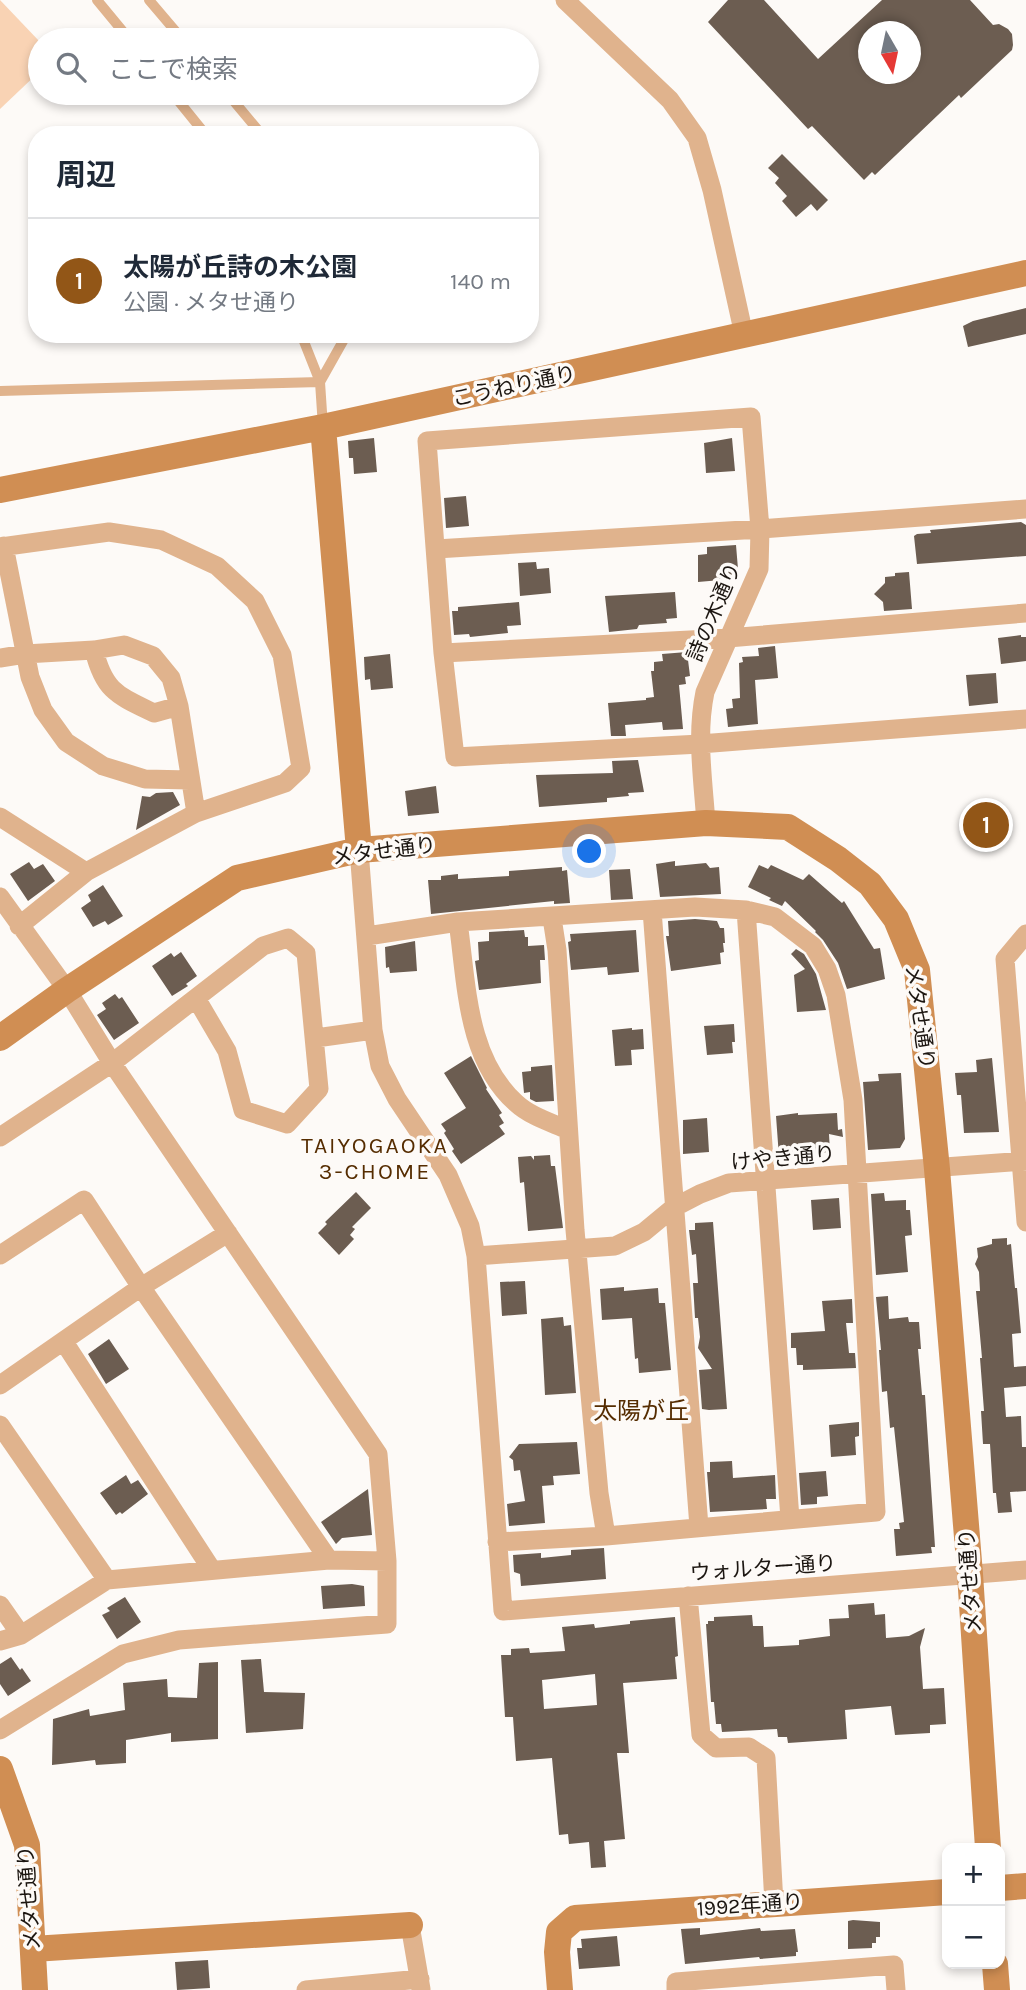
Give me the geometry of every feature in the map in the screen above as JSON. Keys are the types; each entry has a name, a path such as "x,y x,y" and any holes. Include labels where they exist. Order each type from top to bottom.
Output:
{"street":[{"path":"565,0 670,100 697,138 712,190 744,335"},
{"name":"こうねり通り","path":"0,490 323,427 1026,273"},
{"name":"詩の木通り","path":"436,549 427,440 751,417 760,529 760,569 705,692 701,710 700,744 706,823"},
{"path":"323,427 373,1030 380,1066 397,1100 448,1175 470,1226 475,1256 497,1542 876,1512 853,1100 836,995 827,969 813,946 775,917 746,910 695,908 458,922 367,936"},
{"path":"1026,509 436,549 443,653 455,757 700,744 1026,719"},
{"path":"19,926 86,872 196,813 285,783 301,768 282,655 255,601 217,566 161,540 109,532 2,546 30,677 43,710 66,742 103,766 145,779 190,780"},
{"path":"443,653 728,638 1026,613"},
{"path":"0,657 124,645 153,656 171,678 179,706 196,813"},
{"path":"94,650 100,675 120,697 154,713 179,706"},
{"path":"0,817 86,872"},
{"name":"メタせ通り","path":"0,1038 67,990 237,878 359,850 706,823 788,827 838,859 870,884 896,919 917,970 937,1169 970,1574 988,1843"},
{"path":"0,897 67,990 112,1063 378,1454 387,1561 387,1624 180,1640 123,1654 0,1730"},
{"path":"746,910 790,1519"},
{"path":"652,911 699,1527"},
{"path":"552,918 557,950 577,1249 599,1493 606,1535"},
{"path":"458,922 475,1037 487,1067 514,1102 530,1113 568,1130"},
{"path":"1026,934 1005,959 1024,1161 1026,1222"},
{"path":"0,1137 112,1063 263,946 288,938 306,953 319,1089 287,1124 243,1110 227,1051 196,998"},
{"path":"316,1038 373,1030"},
{"name":"けやき通り","path":"475,1256 615,1246 644,1232 675,1207 700,1194 729,1184 1024,1161"},
{"path":"0,1255 84,1200 329,1560"},
{"path":"0,1385 141,1287 228,1233"},
{"path":"64,1342 212,1570"},
{"path":"0,1425 107,1580"},
{"name":"ウォルター通り","path":"497,1542 503,1611 1026,1570"},
{"path":"0,1641 21,1635 107,1580 329,1560 387,1561"},
{"path":"688,1597 701,1735 716,1748 749,1747 766,1758 774,1904"},
{"path":"0,1605 21,1635"},
{"name":"メタせ通り","path":"0,1769 27,1844 35,1990"},
{"path":"1005,1888 1026,1886"},
{"name":"1992年通り","path":"559,1990 556,1952 559,1932 575,1918 942,1892"},
{"path":"33,1949 410,1925 421,1984 315,1990"},
{"path":"676,1990 676,1982 894,1965 897,1990"},
{"path":"995,1969 997,1990"}],"lane":[{"path":"97,0 120,28"},
{"path":"149,0 173,28"},
{"path":"182,105 199,126"},
{"path":"237,105 254,126"},
{"path":"305,343 320,382 323,427"},
{"path":"320,382 342,343"},
{"path":"0,390 320,382"}],"shaded area":[{"path":"0,0 28,29 28,82 0,109"}],"building":[{"path":"728,0 764,0 818,59 858,22 858,84 921,84 921,21 859,21 882,0 970,0 993,25 999,24 1012,34 1012,50 961,98 959,95 875,175 872,172 864,180 812,126 808,129 708,22"},
{"path":"782,154 828,200 817,211 811,204 796,217 782,201 787,196 775,183 779,178 768,168"},
{"path":"1026,308 1026,334 968,347 963,326"},
{"path":"374,438 377,472 354,474 348,441"},
{"path":"732,438 735,471 706,473 704,443"},
{"path":"466,496 469,526 446,528 444,498"},
{"path":"1021,522 1026,525 1026,556 917,564 914,536 917,534 931,533 930,530"},
{"path":"736,545 738,569 732,579 698,582 698,555 707,554 707,547"},
{"path":"536,562 537,569 549,568 551,593 520,596 518,563"},
{"path":"909,572 912,609 884,611 883,602 874,594 885,583 885,577"},
{"path":"675,592 677,618 666,619 667,623 639,625 637,629 609,632 605,596"},
{"path":"519,602 521,625 507,626 508,633 470,637 469,634 454,635 452,611 458,611 458,607"},
{"path":"1021,635 1026,637 1026,661 1001,664 998,638"},
{"path":"775,646 778,678 755,680 758,724 728,727 726,709 733,708 732,699 740,698 739,663 743,662 742,657 759,656 758,648"},
{"path":"687,652 690,676 685,677 686,684 679,685 683,729 663,730 662,722 625,725 626,736 611,736 608,703 654,697 651,671 654,671 654,662 663,661 662,654"},
{"path":"390,654 393,688 371,690 370,679 365,680 364,657"},
{"path":"996,673 998,703 969,706 966,675"},
{"path":"638,760 644,792 607,798 607,802 539,807 536,775 613,773 612,761"},
{"path":"436,786 439,813 408,816 405,791"},
{"path":"173,792 180,805 136,830 142,796"},
{"path":"675,861 675,866 706,863 710,868 719,867 721,894 660,897 656,864"},
{"path":"29,862 34,869 43,864 55,881 28,901 10,874"},
{"path":"759,865 768,869 771,865 803,880 809,874 842,903 844,901 874,949 880,948 885,979 847,989 838,963 816,931 785,901 782,906 748,887"},
{"path":"562,867 562,871 567,870 570,903 554,904 554,901 431,914 428,880 441,880 441,876 458,874 458,879 509,876 509,871"},
{"path":"630,869 633,899 611,900 609,870"},
{"path":"103,885 123,916 108,925 105,921 93,927 81,908 91,901 88,895"},
{"path":"668,921 717,921 720,928 724,928 725,943 724,952 720,953 721,964 671,971 666,936 669,936"},
{"path":"524,930 525,937 528,937 528,946 544,945 545,960 540,960 541,983 479,990 475,961 479,960 478,942 489,941 489,932"},
{"path":"636,930 639,972 608,975 607,967 571,970 568,942 571,941 570,934"},
{"path":"415,941 417,971 390,973 389,967 386,968 385,947"},
{"path":"796,949 804,954 816,974 826,1010 797,1012 794,975 805,969 791,954"},
{"path":"181,952 197,976 186,984 188,986 172,996 152,966 171,953 174,957"},
{"path":"115,994 119,999 122,997 139,1023 114,1040 97,1015 106,1009 102,1003"},
{"path":"734,1024 733,1053 707,1055 704,1026"},
{"path":"643,1029 644,1049 631,1050 632,1065 615,1066 612,1030"},
{"path":"471,1056 486,1089 502,1113 499,1115 504,1123 499,1126 505,1134 461,1164 452,1151 454,1149 441,1124 466,1108 444,1073"},
{"path":"992,1058 999,1132 964,1133 961,1095 957,1095 955,1073 977,1072 976,1060"},
{"path":"552,1065 554,1101 536,1102 530,1099 530,1092 524,1093 522,1072 531,1071 531,1067"},
{"path":"901,1073 905,1139 900,1148 868,1150 863,1082 879,1081 878,1074"},
{"path":"837,1113 838,1130 842,1129 843,1137 829,1134 830,1152 779,1157 776,1116"},
{"path":"707,1118 709,1152 683,1154 683,1120"},
{"path":"550,1155 551,1166 555,1166 563,1228 528,1231 524,1182 520,1183 518,1157 531,1156 534,1160 534,1156"},
{"path":"356,1192 371,1208 352,1227 355,1229 350,1235 354,1239 339,1255 318,1233 327,1224 325,1222"},
{"path":"884,1193 885,1201 906,1200 906,1210 910,1210 912,1235 905,1236 908,1272 876,1275 871,1194"},
{"path":"839,1198 841,1228 813,1230 811,1200"},
{"path":"713,1222 727,1409 709,1410 702,1409 699,1370 712,1369 698,1348 700,1337 698,1318 695,1318 693,1283 698,1283 696,1254 692,1255 689,1230 695,1230 695,1223"},
{"path":"1007,1238 1007,1245 1011,1244 1021,1333 1012,1334 1014,1367 1026,1366 1026,1386 1004,1388 1006,1417 1021,1416 1022,1447 1026,1447 1026,1491 1010,1492 1012,1512 998,1513 996,1493 993,1493 990,1444 983,1444 982,1358 976,1291 980,1291 979,1272 975,1264 978,1257 977,1248 992,1244 992,1239"},
{"path":"525,1281 527,1314 502,1316 500,1282"},
{"path":"624,1287 624,1291 658,1288 659,1303 665,1303 671,1370 639,1373 638,1358 635,1359 632,1318 602,1320 600,1289"},
{"path":"888,1296 889,1319 908,1317 909,1322 919,1322 921,1349 918,1349 922,1395 925,1395 935,1547 931,1547 932,1553 896,1556 894,1529 900,1529 899,1523 904,1522 894,1427 890,1428 887,1391 882,1392 876,1297"},
{"path":"852,1299 853,1323 846,1323 849,1353 855,1353 856,1368 803,1370 803,1365 797,1365 796,1348 791,1348 791,1333 825,1331 822,1301"},
{"path":"563,1317 564,1326 571,1325 576,1393 545,1395 541,1319"},
{"path":"109,1339 129,1369 106,1384 88,1354"},
{"path":"859,1422 859,1436 855,1437 856,1455 831,1457 829,1425"},
{"path":"577,1442 580,1474 553,1476 554,1485 542,1486 545,1523 509,1526 507,1504 525,1501 520,1470 514,1471 513,1460 509,1457 519,1444"},
{"path":"732,1461 733,1478 775,1475 776,1499 766,1499 767,1509 710,1512 707,1472 710,1472 710,1462"},
{"path":"826,1471 828,1496 817,1497 817,1504 801,1505 799,1473"},
{"path":"126,1475 131,1484 138,1480 148,1494 122,1514 120,1512 116,1515 100,1493"},
{"path":"368,1489 372,1535 342,1538 336,1544 321,1522"},
{"path":"604,1548 606,1579 521,1586 520,1574 514,1572 513,1555 541,1553 541,1558 571,1555 571,1550"},
{"path":"321,1586 364,1586 365,1606 323,1609"},
{"path":"125,1597 141,1622 117,1639 102,1615 110,1611 107,1608"},
{"path":"874,1603 875,1615 885,1614 886,1638 909,1636 925,1628 920,1647 923,1689 944,1688 946,1724 930,1725 930,1733 895,1735 891,1706 845,1710 847,1739 788,1743 787,1737 778,1737 777,1729 722,1732 721,1724 716,1724 714,1702 711,1702 706,1624 708,1621 714,1621 714,1617 752,1615 753,1626 763,1626 764,1647 799,1645 799,1640 830,1636 829,1619 849,1618 848,1605"},
{"path":"675,1617 677,1679 623,1683 629,1753 617,1753 625,1839 604,1841 606,1867 591,1868 589,1842 569,1844 568,1834 559,1835 552,1758 516,1761 513,1717 505,1717 501,1655 511,1655 511,1649 529,1648 530,1653 565,1651 562,1627 594,1624 595,1628 630,1624 630,1621","holes":["595,1674 597,1705 544,1709 542,1680"]},
{"path":"11,1657 31,1681 8,1696 0,1684 0,1664"},
{"path":"261,1659 264,1692 305,1693 303,1729 246,1733 241,1660"},
{"path":"218,1662 218,1739 171,1742 171,1733 126,1740 126,1763 96,1765 95,1760 52,1765 53,1719 89,1709 90,1716 125,1710 123,1683 167,1679 168,1697 197,1698 199,1663"},
{"path":"848,1921 880,1922 880,1937 876,1937 872,1948 848,1949"},
{"path":"700,1928 700,1935 760,1928 761,1931 795,1929 798,1952 796,1956 685,1964 681,1929"},
{"path":"617,1936 620,1966 579,1969 577,1948 582,1948 581,1939"},
{"path":"208,1960 210,1988 177,1990 175,1962"}],"place":[{"name":"太陽が丘詩の木公園","path":"986,825"}],"district":[{"name":"TAIYOGAOKA 3-CHOME","path":"375,1158"},
{"name":"太陽が丘","path":"641,1411"}]}
